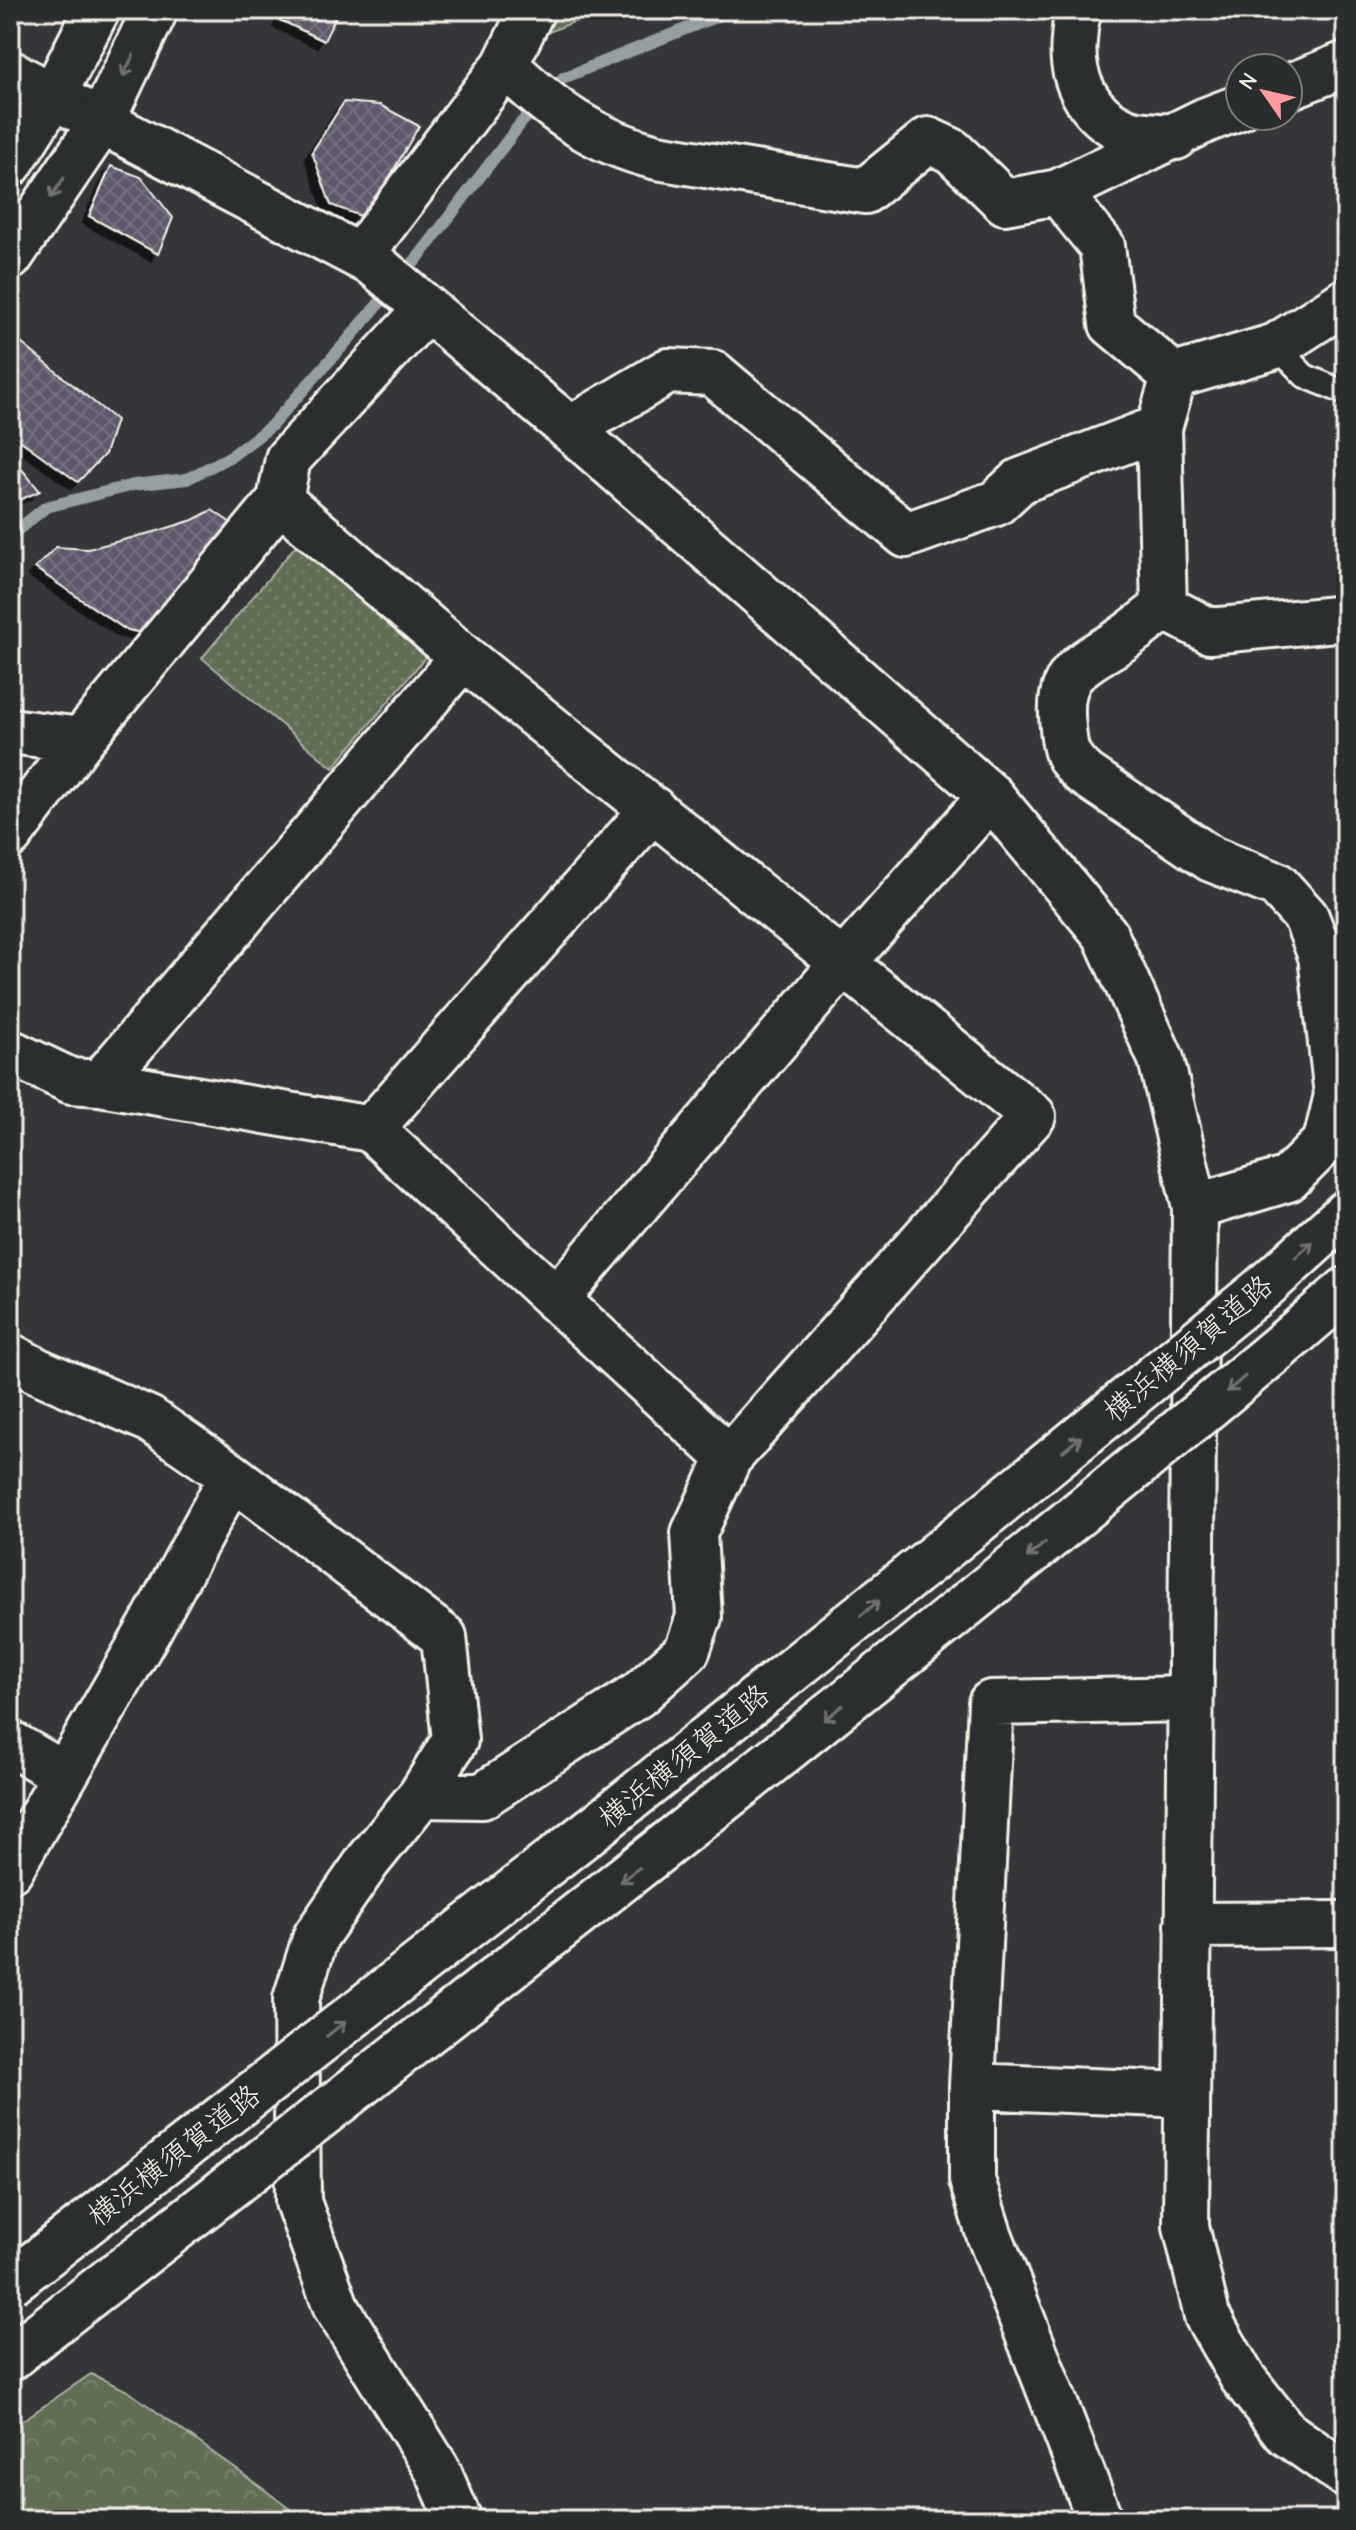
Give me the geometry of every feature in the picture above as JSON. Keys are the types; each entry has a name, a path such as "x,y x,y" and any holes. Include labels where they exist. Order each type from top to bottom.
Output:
{"main road":[{"path":"10,164 53,96 97,10"},
{"path":"10,257 101,123 155,10"},
{"path":"367,260 513,73 532,10"},
{"path":"1080,10 1072,54 1079,89 1099,116 1129,133 1176,137"},
{"path":"1304,81 1346,64"},
{"path":"10,73 367,260 570,429 991,796 1105,934 1161,1059 1195,1207 1186,2226 1207,2316 1242,2377 1286,2433 1346,2475"},
{"path":"513,73 557,113 624,149 865,191 928,140 952,151 1005,202 1058,192 1224,113"},
{"path":"1058,192 1102,246 1112,324 1174,376"},
{"path":"1174,376 1276,346 1346,301"},
{"path":"10,835 81,740 280,500 288,459 419,303"},
{"path":"570,429 668,371 713,373 906,535 996,503 1020,481 1159,428"},
{"path":"1164,607 1159,428 1174,376"},
{"path":"280,500 463,657 1033,1116 729,1458 694,1533 699,1617 687,1651 638,1695 482,1796 421,1795"},
{"path":"1164,607 1210,631 1346,618"},
{"path":"1164,607 1116,644 1086,659 1065,681 1062,723 1067,758 1082,772 1211,859 1277,885 1306,917 1321,956 1337,1095 1326,1141 1288,1179 1195,1207"},
{"path":"100,1083 463,657"},
{"path":"10,731 81,740"},
{"path":"556,1300 843,963 991,796"},
{"path":"371,1129 653,809"},
{"path":"10,1052 71,1081 100,1083 371,1129 729,1458"},
{"name":"横浜横須賀道路","path":"10,2283 624,1804 946,1547 1263,1288 1346,1213"},
{"name":"横浜横須賀道路","path":"23,2348 637,1869 970,1604 1346,1290"},
{"path":"10,1356 149,1419 232,1476 444,1637 455,1740 421,1795 368,1861 316,1936 296,1999 298,2202 336,2307 437,2469 459,2520"},
{"path":"10,1870 150,1628 232,1476"},
{"path":"1100,2520 989,2234 972,2180 972,2086 991,1703 1190,1699"},
{"path":"10,1743 65,1775"},
{"path":"1188,1925 1346,1924"},
{"path":"972,2086 1187,2095"}],"lane":[{"path":"1276,346 1305,376 1346,393"}],"green space":[{"path":"557,10 603,10 544,34"},
{"path":"298,543 429,653 333,768 202,658"},
{"path":"91,2374 128,2391 306,2520 10,2520 10,2429"}],"building":[{"path":"285,10 339,10 324,41 280,20"},
{"path":"344,102 380,105 419,126 366,218 331,205 312,152"},
{"path":"111,166 141,177 173,218 158,254 89,216"},
{"path":"10,334 116,420 105,454 78,482 10,433"},
{"path":"10,455 40,491 10,504"},
{"path":"212,510 234,525 153,636 125,629 35,568 56,547 88,549 193,520"}],"waterway":[{"path":"10,536 46,507 133,485 187,479 233,455 271,426 348,340 420,255 521,123 563,78 733,10"}]}
